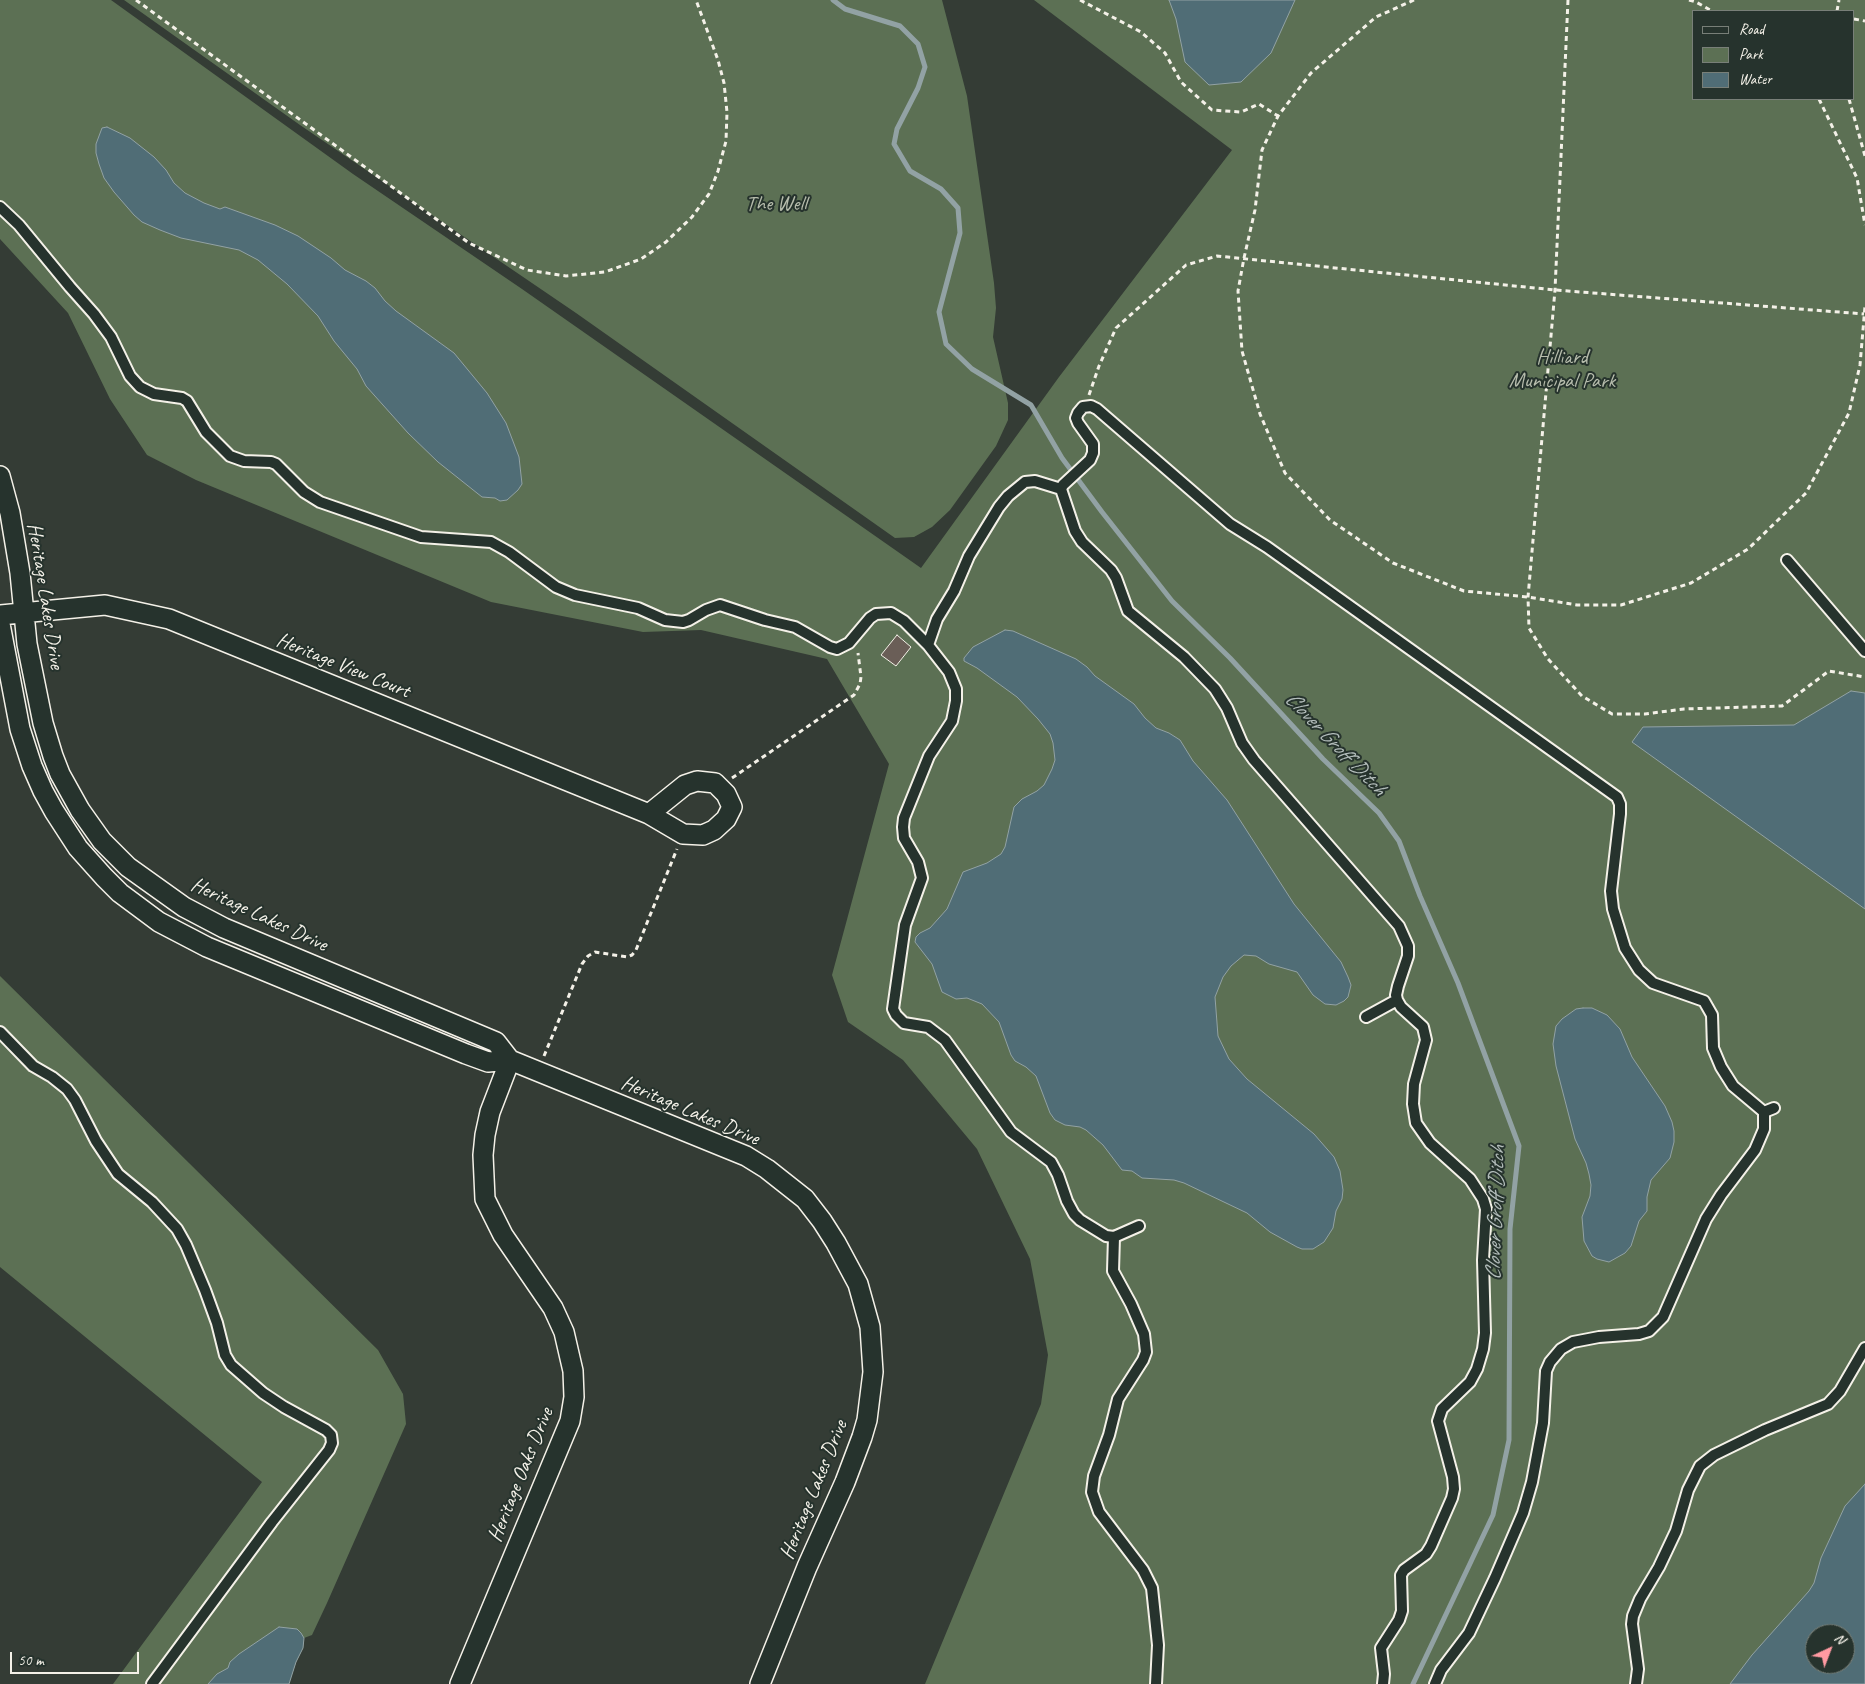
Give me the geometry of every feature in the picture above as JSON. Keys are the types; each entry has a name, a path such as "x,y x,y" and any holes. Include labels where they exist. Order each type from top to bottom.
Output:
{"street":[{"name":"Heritage Lakes Drive","path":"0,476 10,513 20,573 8,616 20,729 32,766 54,812 78,848 120,893 160,922 207,947 488,1062 510,1060 746,1156 766,1168 804,1199 822,1221 836,1243 858,1284 870,1327 873,1372 867,1420 855,1457 760,1684"},
{"name":"Heritage View Court","path":"8,616 105,605 168,619 648,814 683,834"},
{"name":"Heritage Lakes Drive","path":"8,616 60,774 76,804 92,828 128,867 164,894 202,918 249,940 496,1042 510,1060"},
{"path":"648,814 685,786 697,781 715,783 726,794 732,806 726,819 714,830 704,835 683,834"},
{"name":"Heritage Oaks Drive","path":"460,1684 570,1421 574,1397 572,1371 564,1332 557,1316 539,1286 503,1235 485,1199 483,1155 485,1135 490,1112 510,1060"}],"lane":[{"path":"0,207 19,224 94,314 110,337 130,376 140,387 154,394 182,398 187,401 206,432 230,456 244,461 271,462 276,464 304,492 320,502 421,537 490,542 510,552 556,587 575,595 638,608 665,620 683,622 720,605 765,620 795,627 830,648 837,649 849,643 876,614 891,613 904,621 928,645 953,679 956,689 955,711 948,729 929,756 904,818 904,838 918,862 922,878 905,925 893,1009 904,1023 928,1027 946,1040 1011,1132 1051,1162 1058,1175 1066,1201 1080,1220 1097,1231 1114,1238 1139,1226"},
{"path":"1064,485 1084,466 1093,453 1093,444 1076,418 1078,412 1083,407 1091,406 1230,524 1267,548 1617,797 1620,804 1620,814 1611,891 1614,917 1624,948 1639,970 1653,983 1704,1001 1712,1015 1713,1048 1721,1067 1733,1086 1769,1110 1764,1129 1755,1150 1721,1195 1706,1219 1663,1318 1649,1331 1640,1334 1599,1337 1573,1342 1561,1350 1550,1362 1546,1370 1543,1423 1524,1513 1469,1632 1441,1670 1435,1684"},
{"path":"928,645 937,619 954,591 969,556 999,507 1008,496 1025,482 1035,481 1064,485"},
{"path":"1064,485 1068,514 1078,537 1111,570 1116,578 1128,611 1172,646 1209,683 1222,700 1242,743 1254,760 1399,926 1408,946 1408,956 1398,986 1397,1000 1401,1008 1423,1027 1426,1034 1425,1046 1414,1084 1413,1104 1416,1123 1430,1143 1470,1179 1483,1199 1486,1209 1483,1260 1485,1333 1477,1369 1470,1382 1442,1409 1439,1416 1439,1426 1453,1477 1454,1489 1452,1498 1431,1546 1426,1554 1404,1570 1402,1575 1402,1611 1399,1620 1381,1648 1383,1684"},
{"path":"1787,560 1865,651"},
{"path":"1366,1017 1397,1000"},
{"path":"0,1032 33,1066 52,1077 67,1089 75,1100 100,1148 118,1174 152,1202 178,1229 205,1290 225,1354 231,1365 284,1408 326,1430 331,1435 332,1443 329,1450 272,1522 152,1684"},
{"path":"1114,1238 1113,1271 1147,1344 1143,1360 1118,1400 1109,1434 1094,1476 1092,1492 1100,1512 1143,1570 1152,1588 1158,1645 1156,1684"},
{"path":"1636,1684 1638,1669 1632,1624 1633,1616 1640,1599 1660,1567 1676,1531 1688,1490 1700,1466 1714,1455 1765,1430 1828,1404 1840,1391 1865,1348"}],"path":[{"path":"136,0 469,243 527,270 566,276 605,272 641,259 666,242 692,217 709,194 718,171 726,141 727,112 724,84 718,60 696,0"},
{"path":"1080,0 1141,32 1165,54 1181,82 1212,110 1241,112 1259,104 1278,116"},
{"path":"1412,0 1376,17 1311,73 1278,116 1262,150 1255,210 1238,291 1242,351 1260,414 1285,473 1330,520 1393,563 1464,591 1528,597 1578,605 1621,605 1691,583 1748,549 1806,493 1849,413 1860,365 1865,306"},
{"path":"1568,0 1555,290 1528,597 1529,628 1548,659 1582,696 1612,714 1645,714 1684,709 1782,706 1829,671 1865,678"},
{"path":"1689,0 1710,10"},
{"path":"1819,100 1858,178 1865,225"},
{"path":"1849,100 1865,156"},
{"path":"1088,398 1099,366 1116,328 1186,265 1217,256 1555,290 1864,314"},
{"path":"721,788 740,772 854,695 860,684 861,677 858,632"},
{"path":"538,1071 582,964 588,956 594,952 626,957 632,955 636,950 683,834"}],"green space":[{"name":"Hilliard Municipal Park","path":"0,0 111,0 353,174 522,289 921,568 1059,377 1232,150 1034,0 1865,0 1865,1684 925,1684 1041,1404 1048,1355 1030,1259 977,1149 903,1060 848,1022 832,975 889,764 827,659 701,630 643,632 491,602 196,480 147,455 110,399 68,313 0,239"},
{"name":"The Well","path":"124,0 942,0 967,96 994,283 996,308 993,337 1008,403 1008,420 996,446 950,510 932,527 914,537 895,538 576,313 300,125"},
{"path":"0,976 378,1350 403,1394 406,1424 312,1635 304,1638 303,1648 289,1684 113,1684 262,1482 0,1267"}],"water":[{"path":"1169,0 1295,0 1271,53 1241,82 1209,85 1185,62 1176,19"},
{"path":"107,127 130,138 154,157 166,170 174,183 185,193 204,203 220,209 225,207 275,225 298,236 331,258 345,270 366,281 396,311 454,353 487,393 506,423 519,457 522,484 518,490 507,500 500,501 495,498 482,497 438,462 408,433 366,386 357,369 334,341 318,316 287,284 258,260 239,250 181,238 142,222 134,215 104,178 99,164 96,144 102,128"},
{"path":"1005,630 1013,631 1076,659 1095,676 1134,704 1156,728 1180,740 1193,761 1227,800 1294,904 1341,962 1351,985 1348,997 1336,1005 1325,1004 1313,995 1297,972 1269,964 1256,956 1244,955 1231,966 1223,977 1215,997 1218,1036 1229,1059 1247,1079 1314,1134 1334,1157 1340,1171 1343,1190 1342,1199 1336,1211 1333,1228 1324,1242 1313,1249 1297,1247 1270,1232 1247,1213 1184,1183 1174,1180 1142,1178 1132,1171 1122,1170 1103,1145 1086,1130 1080,1127 1065,1125 1055,1120 1050,1113 1036,1076 1026,1067 1015,1061 1011,1055 999,1022 982,1004 967,998 956,999 942,992 932,964 915,942 916,937 930,928 947,909 963,872 987,863 1001,854 1005,847 1014,807 1022,799 1044,785 1055,760 1050,734 1038,719 1017,697 977,668 964,661 964,658 973,647"},
{"path":"1851,691 1865,693 1865,909 1632,742 1643,727 1794,725"},
{"path":"1592,1008 1607,1015 1620,1029 1632,1057 1665,1106 1674,1131 1674,1142 1670,1158 1651,1180 1647,1197 1647,1211 1639,1221 1631,1246 1625,1253 1609,1262 1592,1256 1584,1241 1582,1217 1590,1196 1591,1185 1586,1163 1575,1139 1556,1066 1553,1044 1556,1026 1576,1009"},
{"path":"1865,1484 1865,1684 1730,1684 1752,1655 1809,1591 1814,1583 1821,1558 1845,1506"},
{"path":"279,1627 297,1629 304,1638 303,1648 289,1684 208,1684 217,1674 228,1668 230,1662 239,1654"}],"building":[{"path":"897,635 911,647 896,666 881,655"}],"waterway":[{"name":"Clover Groff Ditch","path":"833,0 845,9 900,26 918,44 925,67 918,88 897,129 894,144 910,171 941,189 958,208 960,233 939,312 946,344 972,369 1031,405 1062,458 1172,601 1230,658 1323,759 1379,813 1399,841 1420,896 1458,983 1519,1146 1510,1229 1509,1440 1493,1515 1413,1684"}]}
